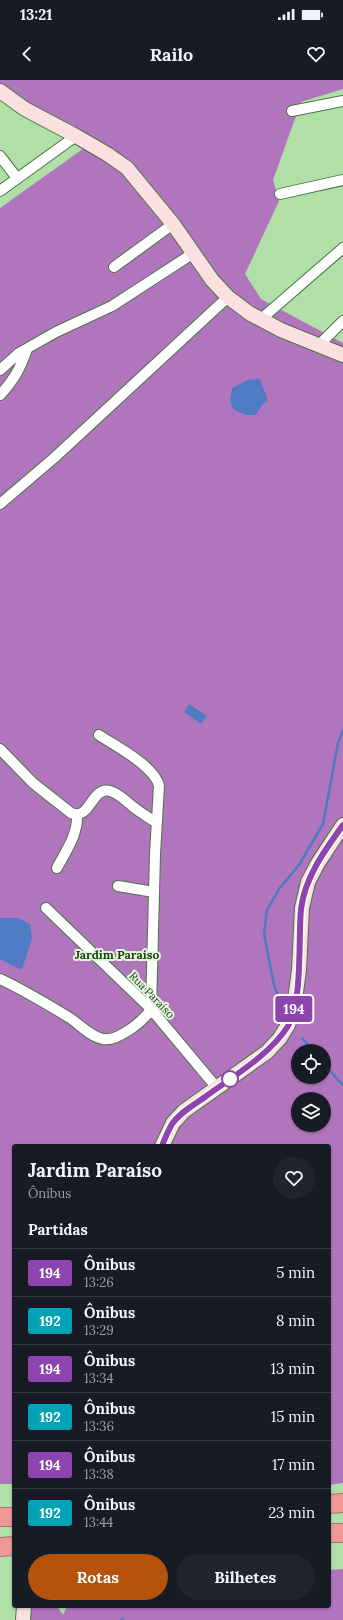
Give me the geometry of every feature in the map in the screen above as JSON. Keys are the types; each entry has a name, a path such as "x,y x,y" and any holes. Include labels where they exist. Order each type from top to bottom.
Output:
{"highway":[{"path":"331,1504 343,1503"},
{"path":"0,1518 12,1517"},
{"path":"331,1533 343,1533"},
{"path":"0,1547 12,1546"}],"main road":[{"path":"0,91 25,109 107,154 126,168 173,224 192,254 212,280 228,296 249,313 260,320 343,355"},
{"path":"163,1144 173,1123 184,1111 266,1052 280,1038 288,1025 294,1007 302,908 308,882 318,863 343,825"},
{"path":"23,1620 24,1608"}],"street":[{"path":"292,111 343,101"},
{"path":"0,191 76,136"},
{"path":"0,156 17,178"},
{"path":"280,194 343,180"},
{"path":"114,267 173,224"},
{"path":"260,320 343,248"},
{"path":"0,370 9,361 27,349 56,332 112,306 192,254"},
{"path":"0,504 54,458 228,296"},
{"path":"319,344 343,321"},
{"path":"0,395 14,380 27,349"},
{"path":"0,979 70,1018 92,1034 102,1039 109,1040 125,1032 147,1016 151,1009 154,892 159,793 158,780 146,767 99,735"},
{"path":"0,749 33,784 71,813 77,815 82,814 98,794 105,791 110,791 124,799 157,823"},
{"path":"57,868 75,834 77,815"},
{"path":"118,886 154,892"},
{"name":"Rua Paraíso","path":"46,908 151,1009 217,1088"}],"shaded area":[{"path":"0,80 343,80 343,89 301,102 273,180 279,201 245,274 261,299 343,343 343,1483 331,1485 331,1144 12,1144 12,1484 0,1484 0,208 94,141 65,126 0,86"},
{"path":"343,1569 343,1620 28,1620 31,1608 58,1608 63,1615 66,1608 331,1608 331,1570"}],"water":[{"path":"260,379 268,401 264,403 255,415 245,415 233,409 230,400 232,388 248,380"},
{"path":"189,704 207,716 201,724 184,712"},
{"path":"0,918 18,918 30,924 32,939 22,969 0,959"}],"waterway":[{"path":"283,1010 274,985 264,934 267,910 279,889 299,865 323,824 338,743 343,730"},
{"path":"302,1038 307,1044"},
{"path":"331,1072 343,1085"}],"bus line":[{"name":"194","path":"163,1144 173,1123 184,1111 260,1057 280,1038 288,1025 294,1007 302,908 308,882 318,863 343,825"}],"district":[{"name":"Jardim Paraíso","path":"117,954"}]}
